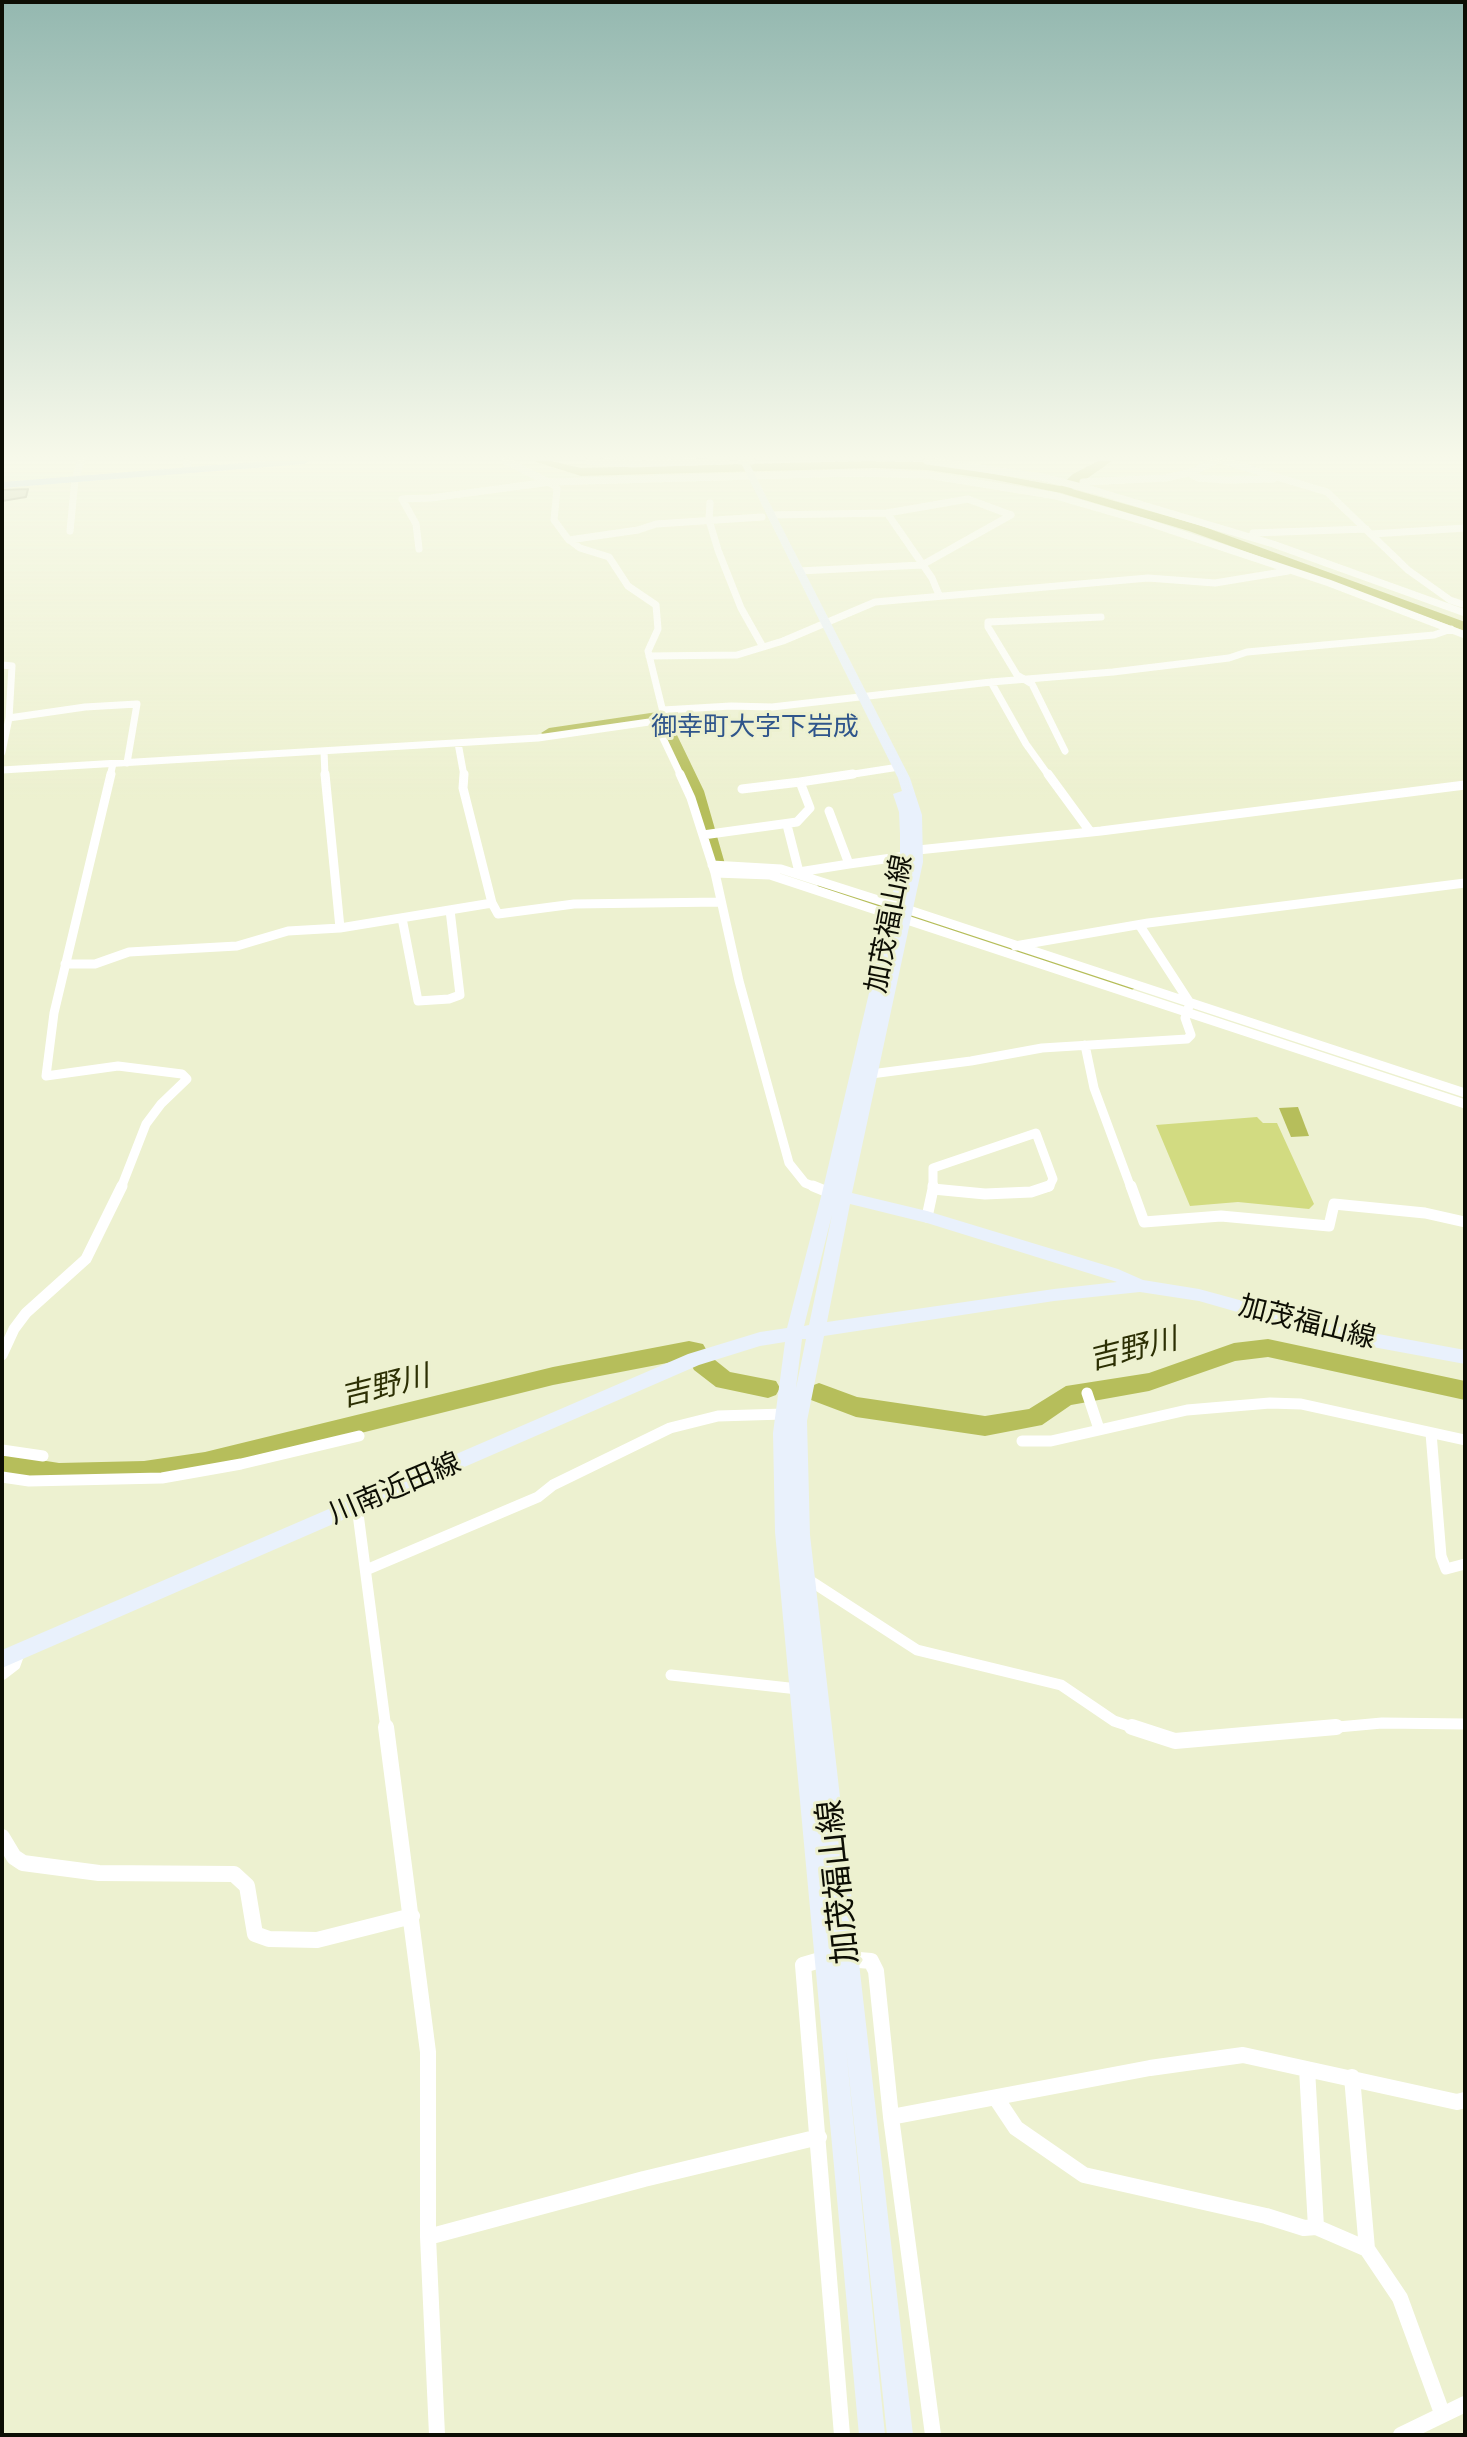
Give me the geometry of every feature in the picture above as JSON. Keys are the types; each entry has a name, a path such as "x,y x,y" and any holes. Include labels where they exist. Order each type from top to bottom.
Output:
{"main road":[{"name":"加茂福山線","path":"796,575 916,815 918,849 900,913 837,1194 797,1440 801,1535 900,2435"},
{"name":"加茂福山線","path":"801,575 822,624"},
{"name":"加茂福山線","path":"872,2435 783,1532 784,1414 794,1334 871,1074 900,913 906,856 905,812 894,767"},
{"path":"837,1194 927,1217 1118,1275 1140,1286"},
{"name":"加茂福山線","path":"794,1334 1054,1295 1140,1286 1199,1295 1335,1333 1465,1357"},
{"name":"川南近田線","path":"2,1659 700,1357 760,1339 794,1334"}],"street":[{"path":"621,575 628,586 656,605 659,629 648,652 663,715 662,736 706,835 739,981 789,1163 806,1183 837,1194"},
{"path":"728,575 741,608 763,647"},
{"path":"928,575 939,595"},
{"path":"649,656 737,655 875,602 1148,578 1214,583 1263,575"},
{"path":"1304,575 1465,635"},
{"path":"1359,575 1465,613"},
{"path":"1415,575 1450,600 1465,606"},
{"path":"1065,751 1032,684 1017,675 988,627 988,622 1101,617"},
{"path":"2,770 538,738 702,706 772,707 1229,658 1259,651 1434,635 1451,629"},
{"path":"2,665 12,666 5,703 9,718 2,752"},
{"path":"991,682 1026,744 1089,830"},
{"path":"9,718 85,707 137,704 127,763"},
{"path":"458,743 464,775 463,788 492,903 498,914 574,904 721,902"},
{"path":"324,751 326,802 340,928"},
{"path":"2,1355 14,1329 26,1313 86,1259 130,1170 146,1124 161,1104 187,1079 183,1074 118,1066 46,1076 54,1013 113,764"},
{"path":"743,789 894,767"},
{"path":"706,835 797,822 810,808 800,782"},
{"path":"715,867 793,876 906,856 918,849 1465,785"},
{"path":"830,811 849,864"},
{"path":"787,825 793,876"},
{"path":"793,876 1188,1008 1465,1093"},
{"path":"1015,946 1056,937 1250,909 1465,883"},
{"path":"65,964 95,964 130,952 237,946 288,931 340,928 492,903"},
{"path":"401,918 418,1001 449,999 460,995 450,910"},
{"path":"900,913 1015,946 1465,1104"},
{"path":"871,1074 971,1061 1042,1048 1187,1039 1191,1035 1185,1018 1188,1008 1140,926"},
{"path":"1085,1045 1094,1088 1144,1222 1221,1216 1329,1226 1334,1204 1425,1213 1465,1222"},
{"path":"927,1217 933,1189 933,1168 1036,1133 1053,1179 1049,1187 1031,1192 985,1194 933,1189"},
{"path":"1087,1393 1099,1429"},
{"path":"1022,1441 1051,1441 1188,1410 1270,1403 1301,1404 1465,1440"},
{"path":"366,1570 538,1497 553,1485 670,1428 718,1416 784,1414"},
{"path":"1431,1433 1441,1556 1446,1569 1465,1564"},
{"path":"2,1477 29,1482 162,1478 241,1464 359,1436"},
{"path":"2,1450 43,1456"},
{"path":"357,1506 428,2052 428,2237 437,2435"},
{"path":"806,1578 917,1650 1061,1685 1114,1721 1175,1741 1382,1723 1465,1724"},
{"path":"2,1675 15,1665 20,1651"},
{"path":"671,1675 798,1689"},
{"path":"2,1838 14,1857 23,1863 99,1873 234,1874 247,1886 255,1934 270,1939 317,1940 412,1916"},
{"path":"827,1958 803,1965 842,2435"},
{"path":"848,1959 871,1961 876,1971 891,2117 933,2435"},
{"path":"891,2117 1150,2068 1243,2055 1457,2102 1465,2100"},
{"path":"1307,2069 1316,2227"},
{"path":"1352,2077 1367,2249 1400,2298 1441,2413"},
{"path":"996,2098 1016,2127 1083,2175 1266,2216 1304,2228 1316,2227 1367,2249"},
{"path":"428,2237 644,2179 819,2137"},
{"path":"1401,2435 1441,2413 1465,2404"}],"shaded area":[{"path":"1298,1107 1309,1136 1291,1137 1279,1108"},
{"path":"1257,1117 1263,1123 1277,1123 1314,1204 1309,1209 1238,1202 1190,1206 1156,1125"}],"waterway":[{"path":"1322,575 1465,627"},
{"path":"671,711 669,735 696,791 718,868 738,870"},
{"path":"549,733 635,718 670,715"},
{"path":"824,887 1126,988"},
{"name":"吉野川","path":"819,1393 856,1407 985,1426 1034,1418 1066,1396 1149,1382 1234,1352 1268,1348 1465,1391"},
{"name":"吉野川","path":"2,1464 59,1473 144,1471 205,1462 553,1376 689,1350 695,1350 702,1363 724,1380 768,1388"}],"district":[{"name":"御幸町大字下岩成","path":"755,728"}]}
